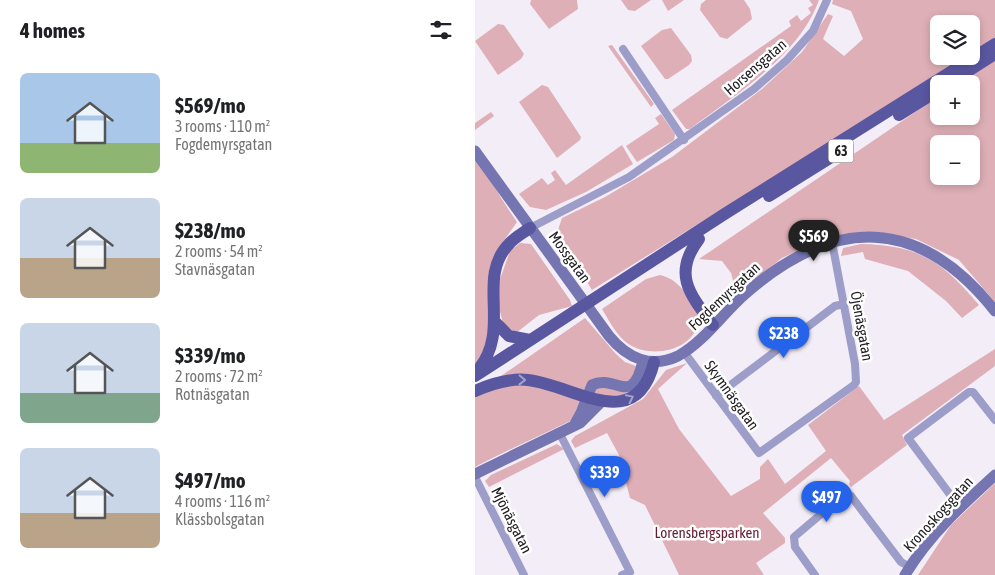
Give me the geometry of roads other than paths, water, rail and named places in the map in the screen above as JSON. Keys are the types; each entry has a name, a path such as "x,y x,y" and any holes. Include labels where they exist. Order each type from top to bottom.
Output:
{"main road":[{"name":"63","path":"475,384 723,215 995,44"},
{"path":"962,75 995,54"},
{"name":"63","path":"598,300 930,96"},
{"path":"475,375 486,360 491,347 496,323 493,296 500,259 509,244 530,228"},
{"path":"699,239 687,260 685,274 687,285 713,325"},
{"name":"63","path":"475,375 530,340 581,311"},
{"path":"496,323 509,336 530,340"},
{"path":"475,391 497,383 521,379 550,384 603,402 617,402 637,394 648,382 649,362"}],"street":[{"name":"Horsensgatan","path":"530,228 629,177 754,89 787,60 813,31 827,0"},
{"path":"623,49 684,140"},
{"name":"Mossgatan","path":"475,151 617,346 629,355 649,362"},
{"name":"Fogdemyrsgatan","path":"649,362 672,358 684,352 768,275 808,250 832,242 863,237 889,238 912,244 935,255 971,281 995,311"},
{"name":"Öjenäsgatan","path":"759,454 856,382 855,364 832,242"},
{"path":"716,396 835,306 844,304"},
{"name":"Skymnäsgatan","path":"684,352 759,454"},
{"path":"565,431 581,413 590,388 595,383 605,383 620,388 631,385 638,379 649,362"},
{"path":"960,508 909,438 969,392 973,392 995,420"},
{"path":"475,475 565,431 585,419 603,402"},
{"path":"565,431 630,572 622,575"},
{"name":"Mjönäsgatan","path":"475,475 524,575"},
{"name":"Kronoskogsgatan","path":"908,571 923,548 960,508 995,475"},
{"path":"815,575 795,546 794,538 847,493 908,571"}],"park label":[{"name":"Lorensbergsparken","path":"707,532"}]}
